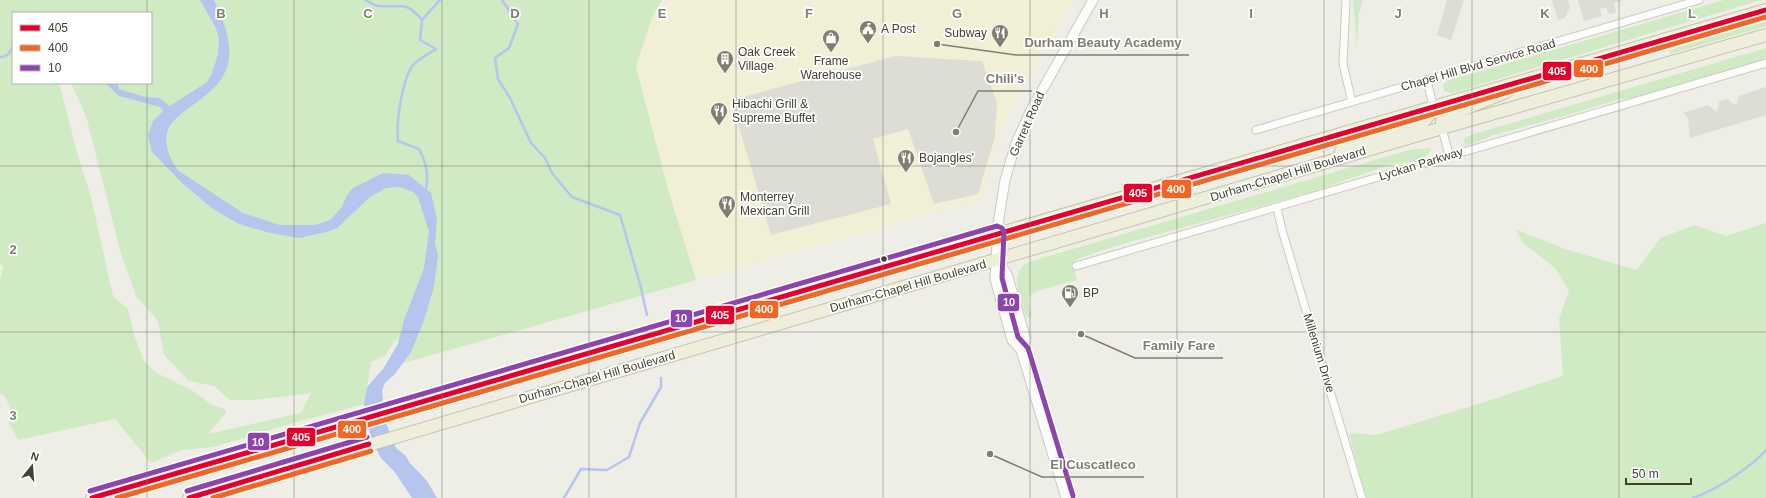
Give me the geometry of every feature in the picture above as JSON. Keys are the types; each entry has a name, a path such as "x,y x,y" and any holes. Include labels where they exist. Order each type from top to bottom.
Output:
{"highway":[{"name":"Durham-Chapel Hill Boulevard","path":"92,498 1766,10"},
{"name":"Durham-Chapel Hill Boulevard","path":"190,498 1285,176 1442,128 1766,35"},
{"path":"1442,128 1443,119 1449,115 1552,72"},
{"path":"1285,176 1361,144 1419,123 1430,114 1433,106"}],"street":[{"name":"Garrett Road","path":"1066,498 1021,350 1012,340 995,279 997,233 1006,180 1020,134 1037,97 1055,70 1093,0"},
{"path":"1346,0 1343,64 1352,102"},
{"name":"Chapel Hill Blvd Service Road","path":"1256,130 1699,0"},
{"name":"Lyckan Parkway","path":"1076,266 1277,208 1449,155 1766,63"},
{"path":"1427,80 1433,106"},
{"path":"1442,128 1449,155"},
{"name":"Millenium Drive","path":"1277,208 1282,230 1362,498"},
{"name":"Garrett Road","path":"997,260 1007,274 1026,340 1021,350"}],"shaded area":[{"path":"650,0 1073,0 1023,87 997,140 982,199 696,280 626,55"},
{"path":"1447,0 1464,0 1451,40 1437,35"},
{"path":"1552,0 1568,0 1570,7 1565,18 1558,20"},
{"path":"1578,0 1622,1 1614,3 1616,13 1609,14 1606,7 1600,9 1602,16 1584,21"},
{"path":"895,56 982,61 997,103 995,137 978,194 934,204 908,129 873,139 891,204 771,235 731,100"},
{"path":"1766,87 1766,115 1690,138 1688,118 1683,113 1708,105 1717,112 1719,101 1728,99 1736,105 1739,96"}],"green space":[{"path":"0,0 662,0 652,18 636,66 667,186 696,280 390,367 402,343 396,339 385,356 371,362 364,404 213,447 182,450 151,463 115,419 18,440 9,423 10,408 5,396 0,394 0,280 3,266 0,264","holes":["12,12 152,12 152,84 71,84 86,116 121,254 136,296 158,321 164,355 189,381 214,386 230,400 255,400 311,393 301,413 208,434 226,413 225,409 212,405 193,391 157,373 144,361 134,335 128,309 113,296 91,197 79,159 59,84 12,84"]},
{"path":"1353,0 1363,0 1359,13 1357,46"},
{"path":"1724,0 1761,0 1452,93 1444,91 1443,84 1450,80"},
{"path":"1766,21 1766,26 1670,54 1670,51 1679,47"},
{"path":"1766,48 1766,58 1757,62 1678,86 1638,97 1620,99 1494,135 1469,145 1463,143 1465,138 1474,134"},
{"path":"1431,149 1428,155 1412,162 1389,165 1308,193 1112,247 1077,259 1073,263 1077,280 1040,290 1029,296 1028,302 1032,315 1030,318 1026,316 1020,299 1017,279 1021,268 1032,261 1409,150"},
{"path":"1766,223 1766,498 1366,498 1349,433 1376,435 1488,401 1563,376 1559,319 1569,291 1555,268 1523,243 1516,230 1568,250 1637,270 1660,238 1695,225 1726,236"}],"water":[{"path":"200,0 214,0 225,25 229,43 228,61 226,70 216,86 178,117 168,128 166,141 167,148 175,167 179,171 243,213 280,225 315,225 330,220 342,207 347,195 353,188 383,173 409,175 431,193 437,219 435,243 438,256 434,287 423,323 411,352 395,374 385,383 382,390 384,418 396,448 406,456 409,462 427,481 437,498 412,498 394,471 381,458 371,439 364,404 367,387 383,369 398,344 404,320 424,268 429,232 418,197 413,192 400,187 386,188 370,197 337,228 327,232 299,238 270,233 239,224 213,209 182,183 152,152 148,135 153,121 163,111 160,107 119,96 106,84 117,84 119,89 145,97 159,98 170,106 207,82 212,73 218,54 219,39 216,28"}],"waterway":[{"path":"365,0 377,6 407,7 422,20"},
{"path":"425,192 427,175 424,159 419,149 398,141 398,123 403,91 409,72 415,63 436,49 420,40 422,20 440,0"},
{"path":"502,0 518,24 509,48 495,58 498,79 510,98 531,143 545,158 552,173 572,197 620,215 640,284 647,315"},
{"path":"0,57 7,55 12,48"},
{"path":"564,498 581,469 607,470 629,457 640,423 661,387 661,378"},
{"path":"1693,498 1712,490 1732,478 1751,464 1766,450"}],"transit line":[{"name":"405","path":"92,498 1766,10"},
{"name":"400","path":"117,498 1766,17"},
{"name":"10","path":"90,491 997,226 1002,228 1004,232 1002,278 1018,337 1028,348 1073,496"},
{"name":"10","path":"187,491 367,437"},
{"name":"405","path":"189,498 369,444"},
{"name":"400","path":"213,498 371,451"}],"place":[{"name":"A Post","path":"868,44"},
{"name":"Durham Beauty Academy","path":"937,44"},
{"name":"Subway","path":"1000,48"},
{"name":"Frame Warehouse","path":"831,53"},
{"name":"Oak Creek Village","path":"725,74"},
{"name":"Hibachi Grill & Supreme Buffet","path":"719,126"},
{"name":"Chili's","path":"956,132"},
{"name":"Bojangles'","path":"906,173"},
{"name":"Monterrey Mexican Grill","path":"727,219"},
{"name":"BP","path":"1070,308"},
{"name":"Family Fare","path":"1081,334"},
{"name":"El Cuscatleco","path":"990,454"}]}
